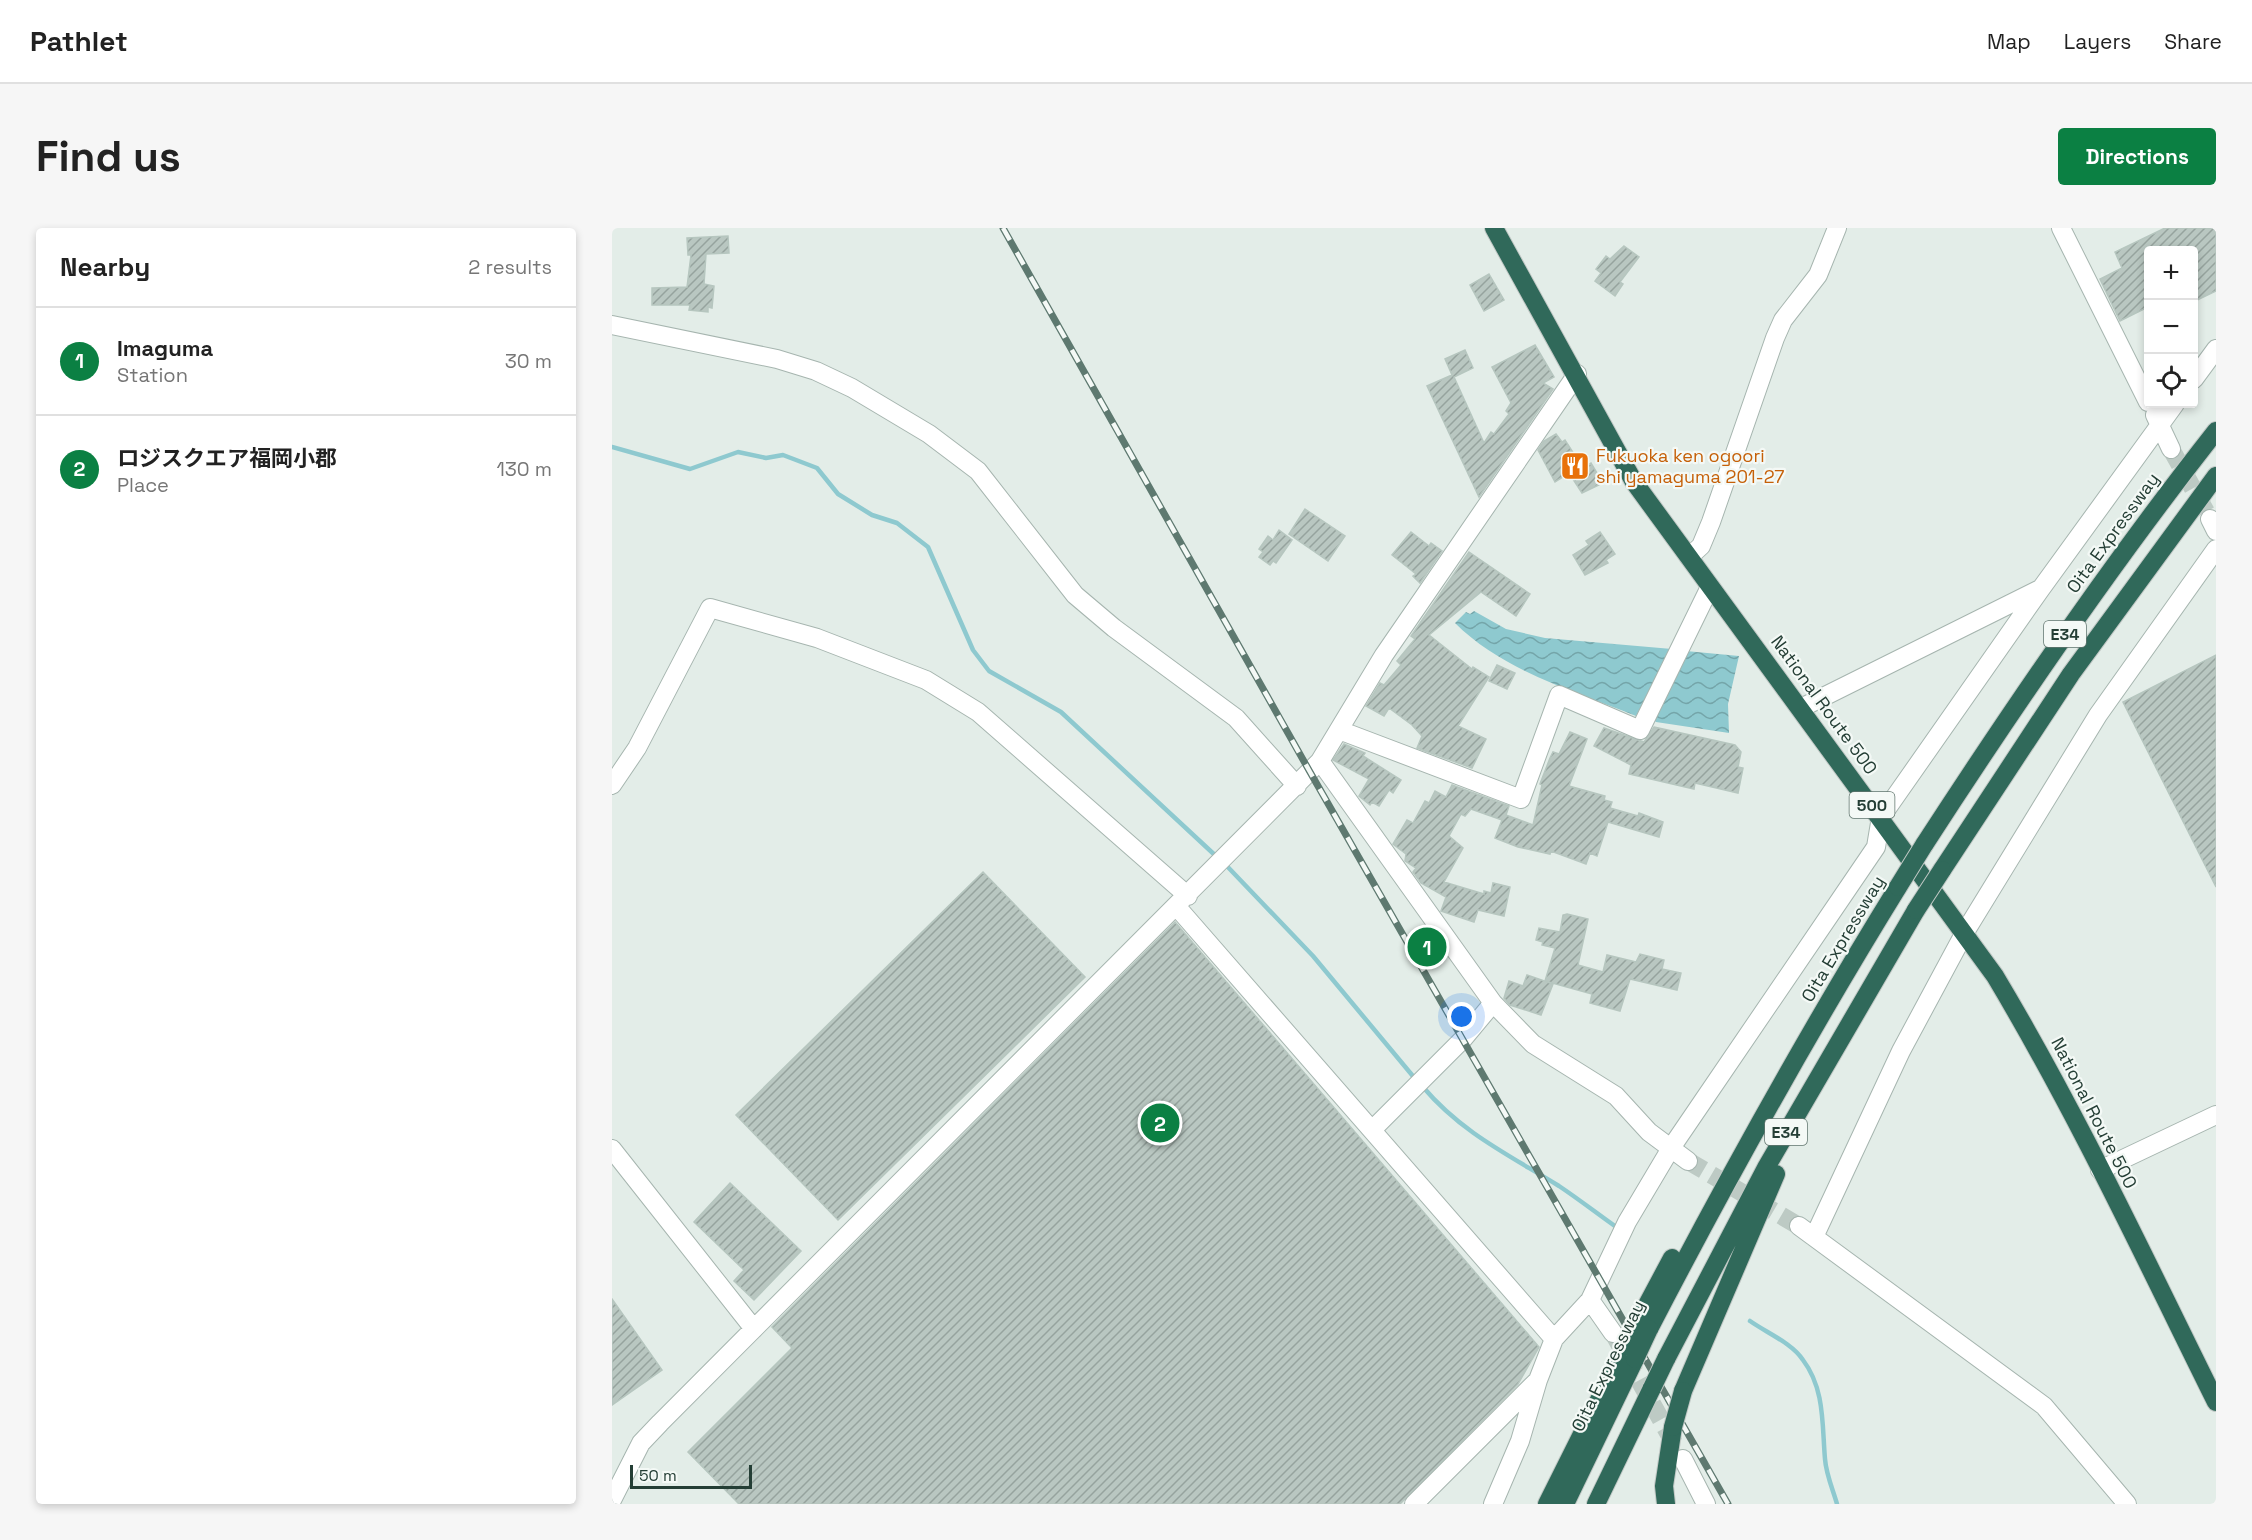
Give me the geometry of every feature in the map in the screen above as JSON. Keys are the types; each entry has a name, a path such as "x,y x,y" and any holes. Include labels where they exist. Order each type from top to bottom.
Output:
{"highway":[{"name":"National Route 500","path":"1494,228 1577,374 1634,482 1965,932 2025,1025 2216,1402"},
{"name":"Oita Expressway","path":"1565,1504 1645,1323 1855,956 1924,845 2049,657 2121,555 2216,431"},
{"name":"E34","path":"1596,1504 1666,1359 1767,1166 1916,910 2071,674 2216,476"},
{"path":"1666,1504 1664,1486 1673,1427 1683,1391 1768,1190 1879,972"},
{"path":"1547,1504 1630,1353"}],"street":[{"path":"1689,557 1701,546 1711,522 1763,366 1775,338 1784,320 1818,275 1837,228"},
{"path":"2061,228 2144,393"},
{"path":"612,325 777,359 816,371 852,388 929,434 978,471 1074,595 1114,628 1236,718 1297,786"},
{"path":"2198,372 2216,349"},
{"path":"612,1500 641,1443 1320,761 1384,656 1577,374"},
{"path":"2151,408 2171,449"},
{"path":"1493,1504 1520,1441 1538,1380 1554,1339 1590,1300 1628,1222 1671,1148 1876,847 1881,817 2040,590 2172,408"},
{"path":"1814,1237 1901,1051 1965,932 2098,715 2216,549"},
{"path":"1339,730 1521,799 1559,695 1640,730 1710,588"},
{"path":"1801,708 2040,590"},
{"path":"612,785 637,748 710,608 817,638 926,680 978,712 1183,901 1372,1130 1554,1339"},
{"path":"1320,761 1493,1004 1533,1044 1616,1096 1649,1132 1688,1161"},
{"path":"1372,1130 1463,1039 1493,1004"},
{"path":"2100,1170 2216,1115"},
{"path":"612,1149 754,1329"},
{"path":"1799,1226 2044,1406 2127,1504"},
{"path":"1590,1300 1613,1333"},
{"path":"1414,1504 1538,1380"},
{"path":"1683,1459 1706,1504"}],"water":[{"path":"1474,611 1506,629 1545,638 1672,649 1636,716 1540,678 1495,654 1455,623 1466,612 1470,614"},
{"path":"1686,651 1739,656 1728,704 1729,733 1656,722 1653,719"}],"building":[{"path":"2165,228 2216,228 2216,291 2198,300 2198,246 2144,246 2144,309 2120,321 2100,279 2122,268 2115,252"},
{"path":"728,236 729,253 706,254 704,284 714,286 712,308 708,307 708,312 689,310 690,305 652,305 652,288 687,287 691,255 688,255 687,238"},
{"path":"1624,246 1639,257 1620,282 1623,284 1615,296 1595,281 1601,273 1596,269 1606,256 1610,259"},
{"path":"1489,274 1504,300 1484,311 1470,285"},
{"path":"1535,345 1554,377 1543,383 1553,389 1479,497 1427,386 1452,375 1445,359 1465,350 1473,368 1454,377 1484,443 1491,432 1494,434 1509,414 1506,411 1511,403 1492,367"},
{"path":"1556,434 1562,442 1565,440 1583,468 1591,463 1603,483 1582,493 1569,473 1555,482 1538,450 1544,441"},
{"path":"1305,509 1345,536 1328,561 1289,534"},
{"path":"1279,530 1292,540 1276,563 1273,561 1270,565 1259,557 1263,552 1259,549 1268,536 1273,540"},
{"path":"1411,532 1429,546 1431,543 1442,551 1420,583 1413,576 1416,574 1392,555"},
{"path":"1600,532 1615,554 1606,560 1608,563 1585,575 1573,555 1589,545 1586,541"},
{"path":"1469,552 1530,594 1516,616 1481,592 1429,635 1472,669 1473,667 1489,677 1458,726 1486,739 1472,768 1417,748 1422,736 1412,725 1389,708 1384,716 1366,706 1380,683 1384,685 1401,665 1397,661 1415,639 1411,636"},
{"path":"2216,655 2216,887 2123,702"},
{"path":"1497,665 1515,673 1507,689 1489,681"},
{"path":"1654,727 1735,745 1741,752 1738,767 1743,768 1738,793 1695,783 1694,789 1629,774 1631,765 1594,746 1604,728 1644,742"},
{"path":"1570,732 1587,739 1569,786 1605,796 1604,800 1612,802 1610,808 1638,816 1639,813 1663,822 1659,837 1608,822 1597,856 1590,853 1586,864 1551,851 1550,854 1518,847 1495,838 1502,820 1471,809 1465,816 1461,814 1449,836 1463,848 1444,882 1484,894 1484,891 1491,893 1493,883 1510,887 1504,916 1478,910 1474,922 1441,911 1446,897 1421,883 1413,872 1416,868 1405,861 1406,854 1393,844 1407,820 1413,823 1425,801 1429,803 1435,791 1446,797 1452,785 1509,806 1506,815 1533,825 1542,785 1540,784 1550,758 1553,752 1559,754"},
{"path":"1344,744 1365,753 1363,756 1401,780 1393,793 1389,790 1379,806 1372,802 1370,805 1359,796 1369,779 1333,760"},
{"path":"983,872 1085,977 838,1220 736,1115"},
{"path":"1563,915 1588,919 1578,965 1603,972 1607,955 1636,962 1640,954 1664,960 1662,969 1681,973 1677,990 1630,979 1620,1011 1590,1003 1592,994 1545,981 1555,948 1542,945 1543,942 1536,940 1539,928 1560,932"},
{"path":"1175,922 1539,1347 1518,1384 1400,1504 739,1504 688,1452 792,1348 772,1327"},
{"path":"1527,975 1553,984 1541,1015 1510,1005 1504,998 1509,981 1523,986"},
{"path":"730,1183 801,1251 754,1300 734,1281 744,1270 694,1222"},
{"path":"612,1299 662,1370 612,1405"}],"waterway":[{"path":"612,447 690,469 738,452 766,458 783,455 817,468 838,494 872,515 897,523 928,547 973,650 989,671 1061,712 1217,857"},
{"path":"1224,863 1313,956 1417,1081"},
{"path":"1423,1087 1454,1118 1470,1130 1559,1186 1619,1229"},
{"path":"1750,1321 1792,1348 1810,1371 1819,1395 1826,1465 1837,1504"}],"tunnel":[{"path":"2171,449 2210,519"},
{"path":"1688,1161 1799,1226"},
{"path":"1613,1333 1676,1447"}],"railway":[{"path":"1003,228 1310,772 1728,1504"}],"place":[{"name":"Fukuoka ken ogoori shi yamaguma 201-27","path":"1575,466"},
{"name":"Imaguma","path":"1427,947"},
{"name":"ロジスクエア福岡小郡","path":"1160,1123"}]}
